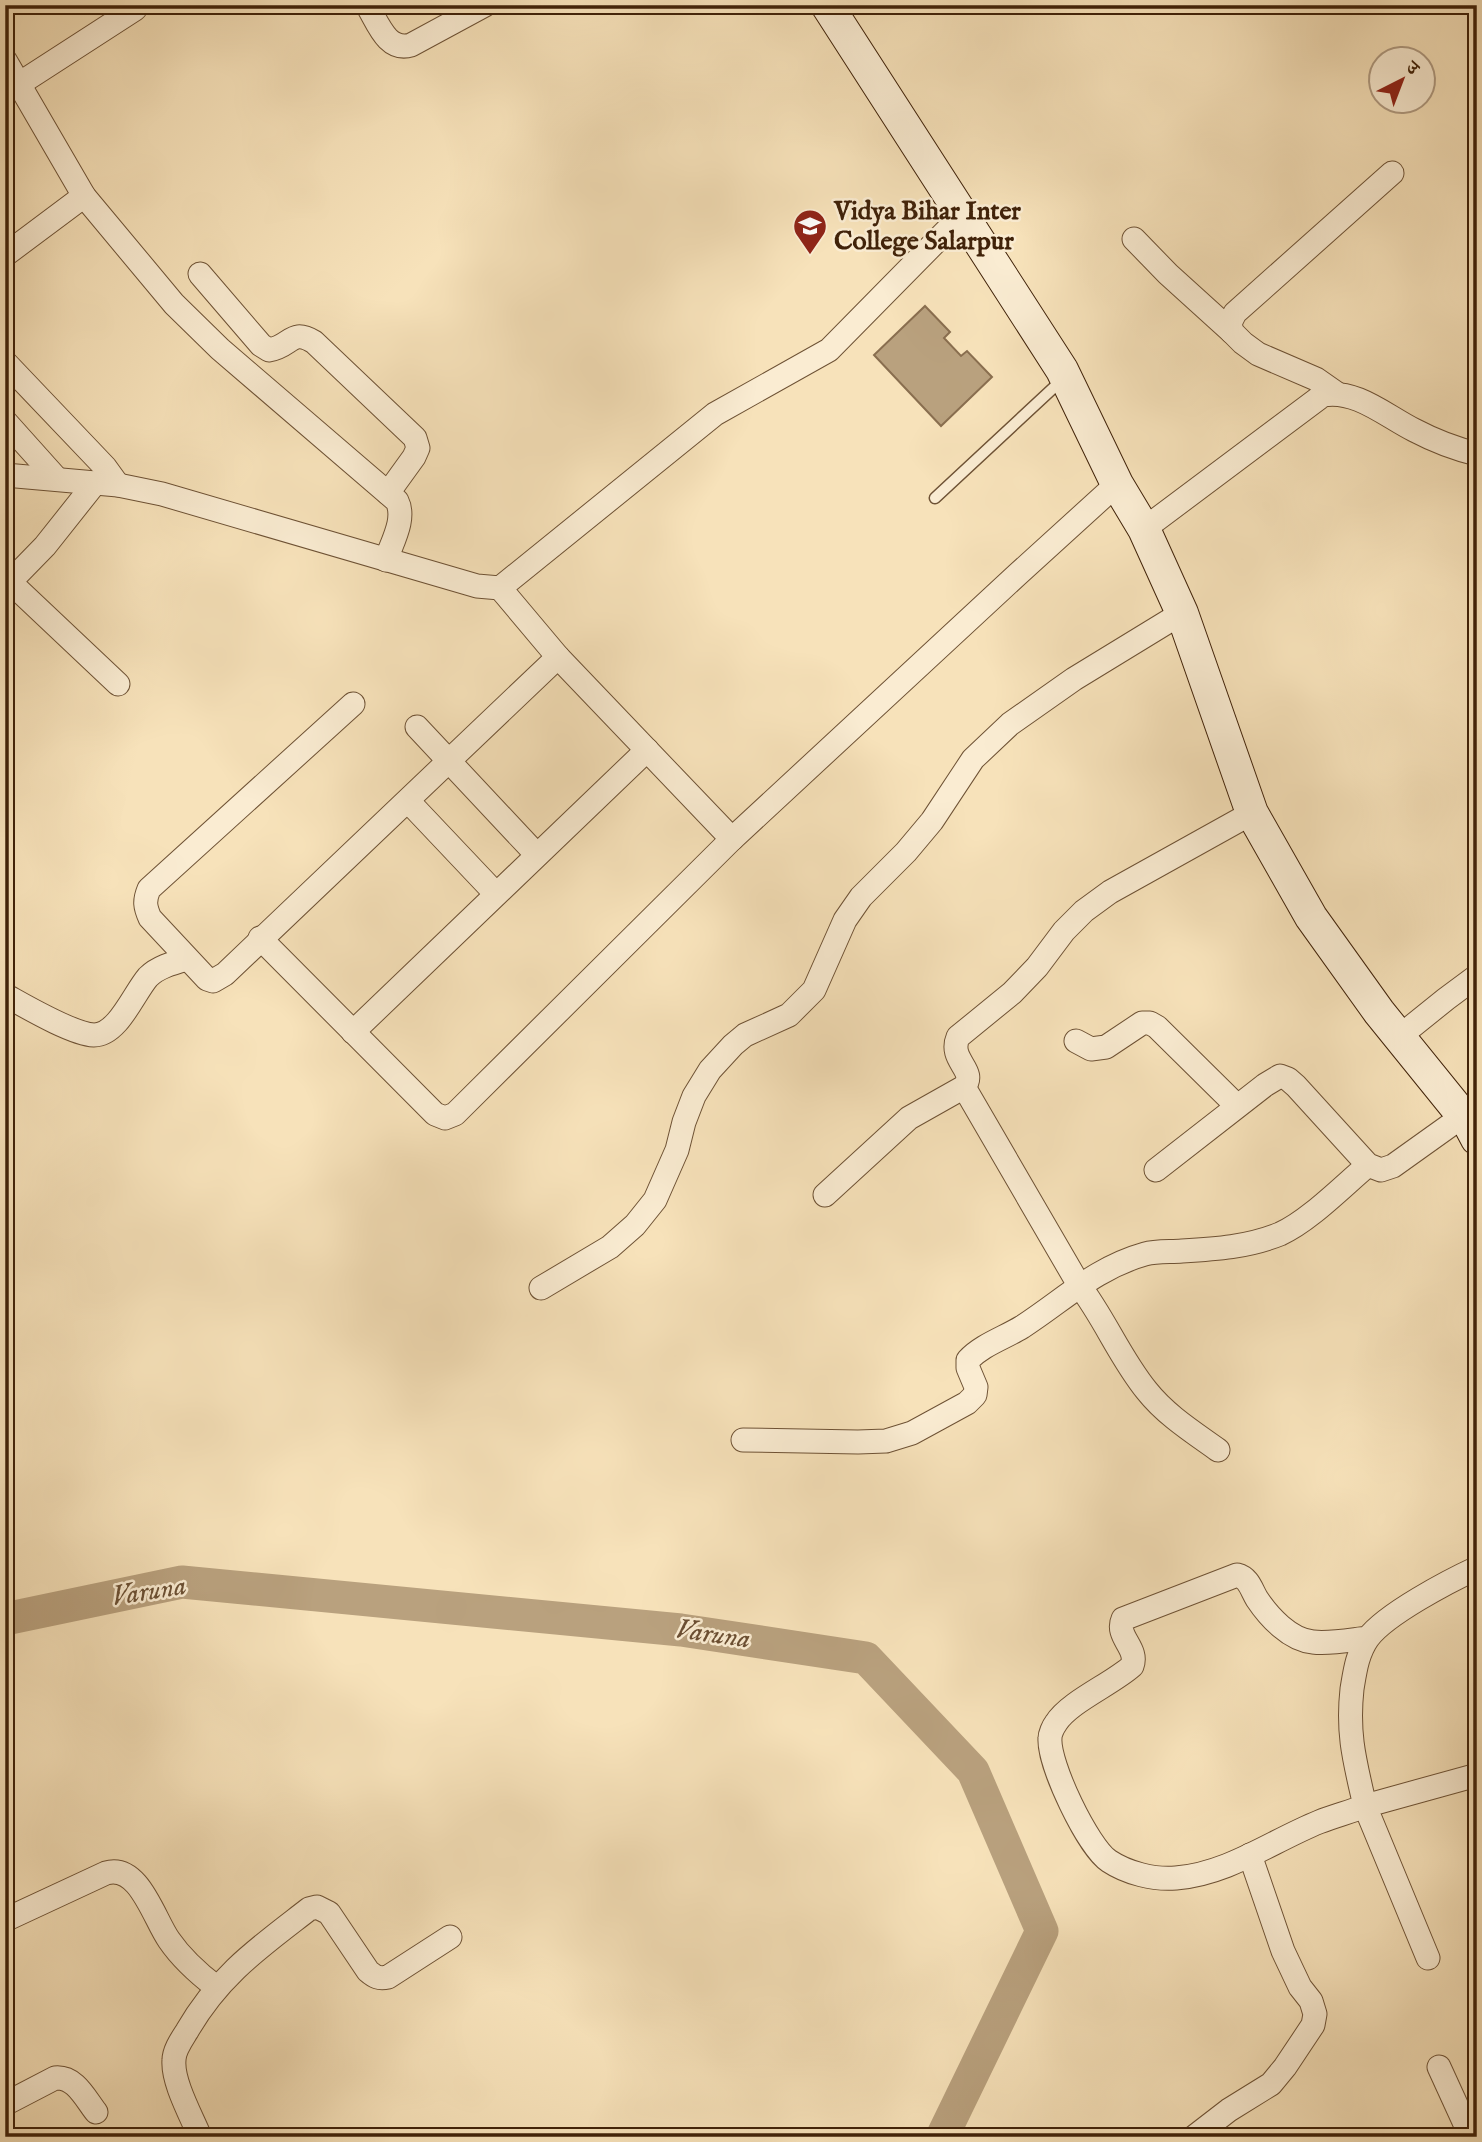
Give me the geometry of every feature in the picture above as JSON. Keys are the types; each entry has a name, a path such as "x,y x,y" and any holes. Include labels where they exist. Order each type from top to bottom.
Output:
{"street":[{"path":"367,5 388,40 402,48 485,5"},
{"path":"827,5 1065,377 1118,484 1144,528 1182,613 1252,813 1311,916 1380,1012 1471,1126 1381,1170 1368,1165 1288,1079 1280,1076 1237,1106 1156,1171"},
{"path":"19,84 135,9"},
{"path":"5,61 84,196 141,267 220,349 397,500 401,508 401,518 386,560"},
{"path":"1232,332 1230,323 1235,313 1392,173"},
{"path":"5,255 84,196"},
{"path":"5,475 107,484 162,494 477,586 500,588 715,414 829,350 962,215"},
{"path":"1134,239 1168,274 1258,354 1307,375 1336,393 1357,399 1418,432 1477,454"},
{"path":"200,274 261,345 269,350 278,348 304,335 415,438 418,448 414,457 388,493"},
{"path":"5,362 105,467 107,484"},
{"path":"1144,528 1312,402 1336,393"},
{"path":"5,421 57,479"},
{"path":"107,484 8,584 118,684"},
{"path":"260,938 435,1114 445,1118 455,1114 732,838 1118,484"},
{"path":"500,588 558,657 732,838"},
{"path":"541,1288 610,1247 635,1225 655,1200 694,1096 710,1070 745,1035 789,1015 814,990 845,920 861,897 900,859 932,821 973,760 1010,724 1074,679 1182,613"},
{"path":"353,704 149,889 145,908 150,918 206,979 213,981 225,974 558,657"},
{"path":"416,727 537,855"},
{"path":"353,1032 647,750"},
{"path":"408,800 496,894"},
{"path":"825,1195 909,1118 964,1087 969,1076 956,1055 954,1045 958,1037 1012,993 1084,911 1110,892 1252,813"},
{"path":"5,995 80,1032 96,1035 106,1031 123,1014 149,976 163,967 187,959"},
{"path":"1400,1036 1477,976"},
{"path":"1076,1041 1091,1049 1106,1047 1142,1023 1150,1023 1237,1106"},
{"path":"964,1087 1079,1285 1149,1394 1173,1417 1218,1450"},
{"path":"743,1440 886,1441 912,1433 967,1403 975,1395 976,1387 968,1368 968,1360 975,1353 1023,1326 1102,1271 1146,1254 1228,1248 1258,1242 1283,1233 1368,1165"},
{"path":"1427,1958 1365,1806 1352,1750 1349,1717 1355,1663 1368,1638 1381,1624 1399,1611 1477,1568"},
{"path":"1368,1638 1313,1642 1300,1639 1288,1632 1266,1611 1248,1582 1237,1575 1123,1619 1120,1626 1122,1633 1135,1658 1132,1666 1070,1709 1056,1722 1050,1737 1053,1759 1063,1786 1089,1838 1108,1860 1138,1874 1173,1879 1207,1873 1319,1822 1365,1806 1477,1775"},
{"path":"1194,2137 1229,2110 1271,2084 1313,2025 1315,2014 1311,2001 1300,1987 1283,1951 1250,1855"},
{"path":"5,1920 115,1870 126,1874 136,1883 169,1940 187,1962 216,1987"},
{"path":"200,2137 175,2073 173,2058 202,2006 216,1987 245,1959 309,1909 317,1907 328,1913 368,1971 382,1979 388,1978 450,1937"},
{"path":"1440,2067 1471,2137"},
{"path":"5,2104 62,2077 74,2085 96,2112"}],"lane":[{"path":"935,498 1065,377"}],"shaded area":[{"path":"925,306 950,332 944,338 961,356 967,351 992,377 941,426 874,355"}],"waterway":[{"name":"Varuna","path":"5,1619 182,1582 681,1630 866,1658 973,1771 1042,1931 942,2137"}],"place":[{"name":"Vidya Bihar Inter College Salarpur","path":"810,256"}]}
